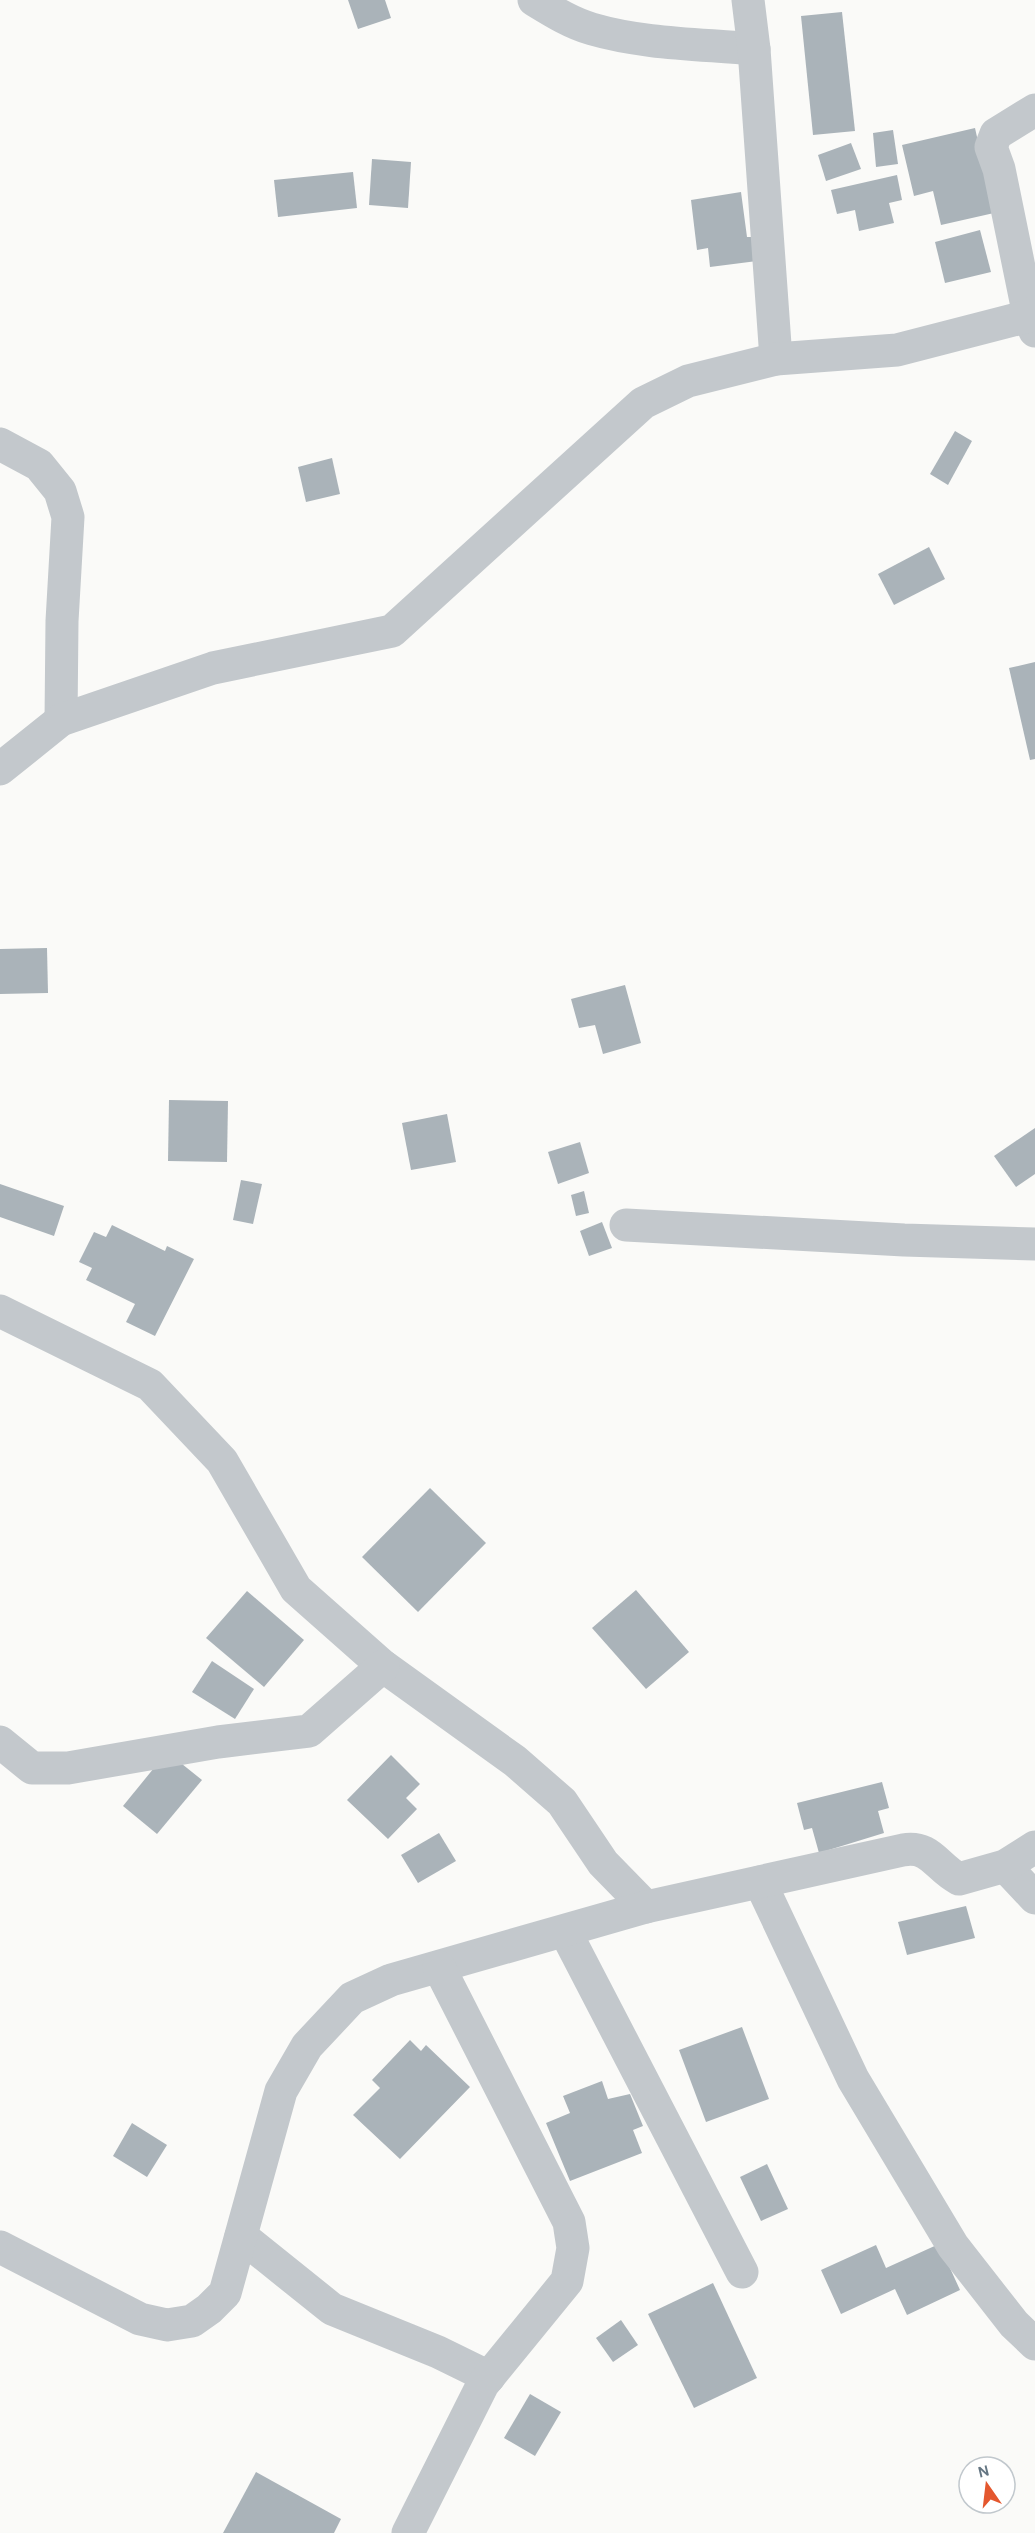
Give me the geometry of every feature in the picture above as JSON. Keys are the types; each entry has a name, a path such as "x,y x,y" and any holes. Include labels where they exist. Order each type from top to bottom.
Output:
{"street":[{"path":"534,0 553,12 600,31 629,38 754,49"},
{"path":"748,0 754,49 776,359"},
{"path":"0,769 61,720 213,668 392,631 644,403 688,381 776,359 897,350 1033,320 999,169 991,147 996,134 1035,110"},
{"path":"0,444 39,465 60,491 68,517 62,621 61,720"},
{"path":"626,1225 904,1240 1035,1244"},
{"path":"0,1311 150,1385 222,1461 296,1589 382,1666 516,1761 562,1802 603,1863 646,1907"},
{"path":"0,1742 32,1768 68,1768 218,1742 309,1731 382,1666"},
{"path":"0,2247 140,2319 167,2325 192,2321 209,2309 225,2293 281,2091 307,2046 352,1998 391,1980 646,1907 915,1848 923,1850 959,1879 1005,1866 1035,1847"},
{"path":"1005,1866 1035,1898"},
{"path":"760,1882 864,2099 953,2246 1014,2324 1035,2344"},
{"path":"566,1931 742,2271"},
{"path":"408,2533 483,2384 567,2281 573,2248 569,2222 506,2094 439,1967"},
{"path":"241,2236 332,2309 438,2352 489,2377"}],"building":[{"path":"348,0 385,0 391,18 358,29"},
{"path":"842,12 855,131 813,135 801,16"},
{"path":"975,128 994,213 941,225 933,191 914,196 902,145"},
{"path":"893,130 898,164 876,167 873,133"},
{"path":"851,143 861,169 826,181 818,155"},
{"path":"372,159 411,162 408,208 369,205"},
{"path":"353,172 357,208 278,217 274,180"},
{"path":"897,175 902,200 889,203 894,223 859,231 855,210 837,214 831,190"},
{"path":"741,192 747,237 754,237 757,261 710,267 708,248 697,250 691,200"},
{"path":"980,230 991,272 945,283 935,242"},
{"path":"955,431 972,441 948,485 930,474"},
{"path":"332,458 340,494 306,502 298,467"},
{"path":"929,547 945,579 894,605 878,574"},
{"path":"1035,662 1035,759 1030,760 1009,668"},
{"path":"47,948 48,993 0,994 0,949"},
{"path":"625,985 641,1043 603,1054 595,1025 579,1028 571,999"},
{"path":"169,1100 228,1101 227,1162 168,1161"},
{"path":"447,1114 456,1162 411,1170 402,1123"},
{"path":"1035,1128 1035,1174 1016,1187 994,1156"},
{"path":"580,1142 589,1173 558,1184 548,1152"},
{"path":"241,1180 262,1184 253,1224 233,1220"},
{"path":"0,1184 64,1206 54,1236 0,1217"},
{"path":"584,1191 589,1213 576,1216 571,1195"},
{"path":"602,1222 612,1248 589,1256 580,1231"},
{"path":"112,1225 165,1251 167,1246 194,1259 155,1336 126,1322 135,1304 86,1280 92,1268 79,1262 94,1232 106,1237"},
{"path":"430,1488 486,1543 418,1612 362,1557"},
{"path":"636,1590 689,1652 646,1689 592,1628"},
{"path":"247,1591 304,1640 264,1687 206,1638"},
{"path":"212,1661 254,1689 235,1719 192,1692"},
{"path":"167,1752 202,1780 157,1834 123,1806"},
{"path":"391,1755 420,1784 406,1798 417,1809 388,1839 347,1800"},
{"path":"882,1782 889,1808 878,1811 884,1833 819,1853 812,1828 804,1830 797,1803"},
{"path":"439,1833 456,1861 418,1883 401,1855"},
{"path":"966,1906 975,1938 907,1955 898,1922"},
{"path":"742,2027 769,2099 706,2122 679,2050"},
{"path":"410,2040 421,2051 426,2045 470,2087 400,2159 353,2115 380,2088 372,2080"},
{"path":"602,2081 608,2099 630,2094 643,2126 633,2130 642,2153 570,2181 546,2123 570,2113 563,2096"},
{"path":"132,2123 167,2145 147,2177 113,2156"},
{"path":"767,2164 788,2209 761,2221 740,2177"},
{"path":"939,2244 960,2290 907,2315 895,2289 841,2314 821,2270 876,2245 886,2268"},
{"path":"713,2283 757,2378 694,2408 648,2314"},
{"path":"621,2320 638,2345 613,2362 596,2338"},
{"path":"530,2394 561,2412 535,2456 504,2438"},
{"path":"256,2472 341,2519 334,2533 223,2533"}]}
